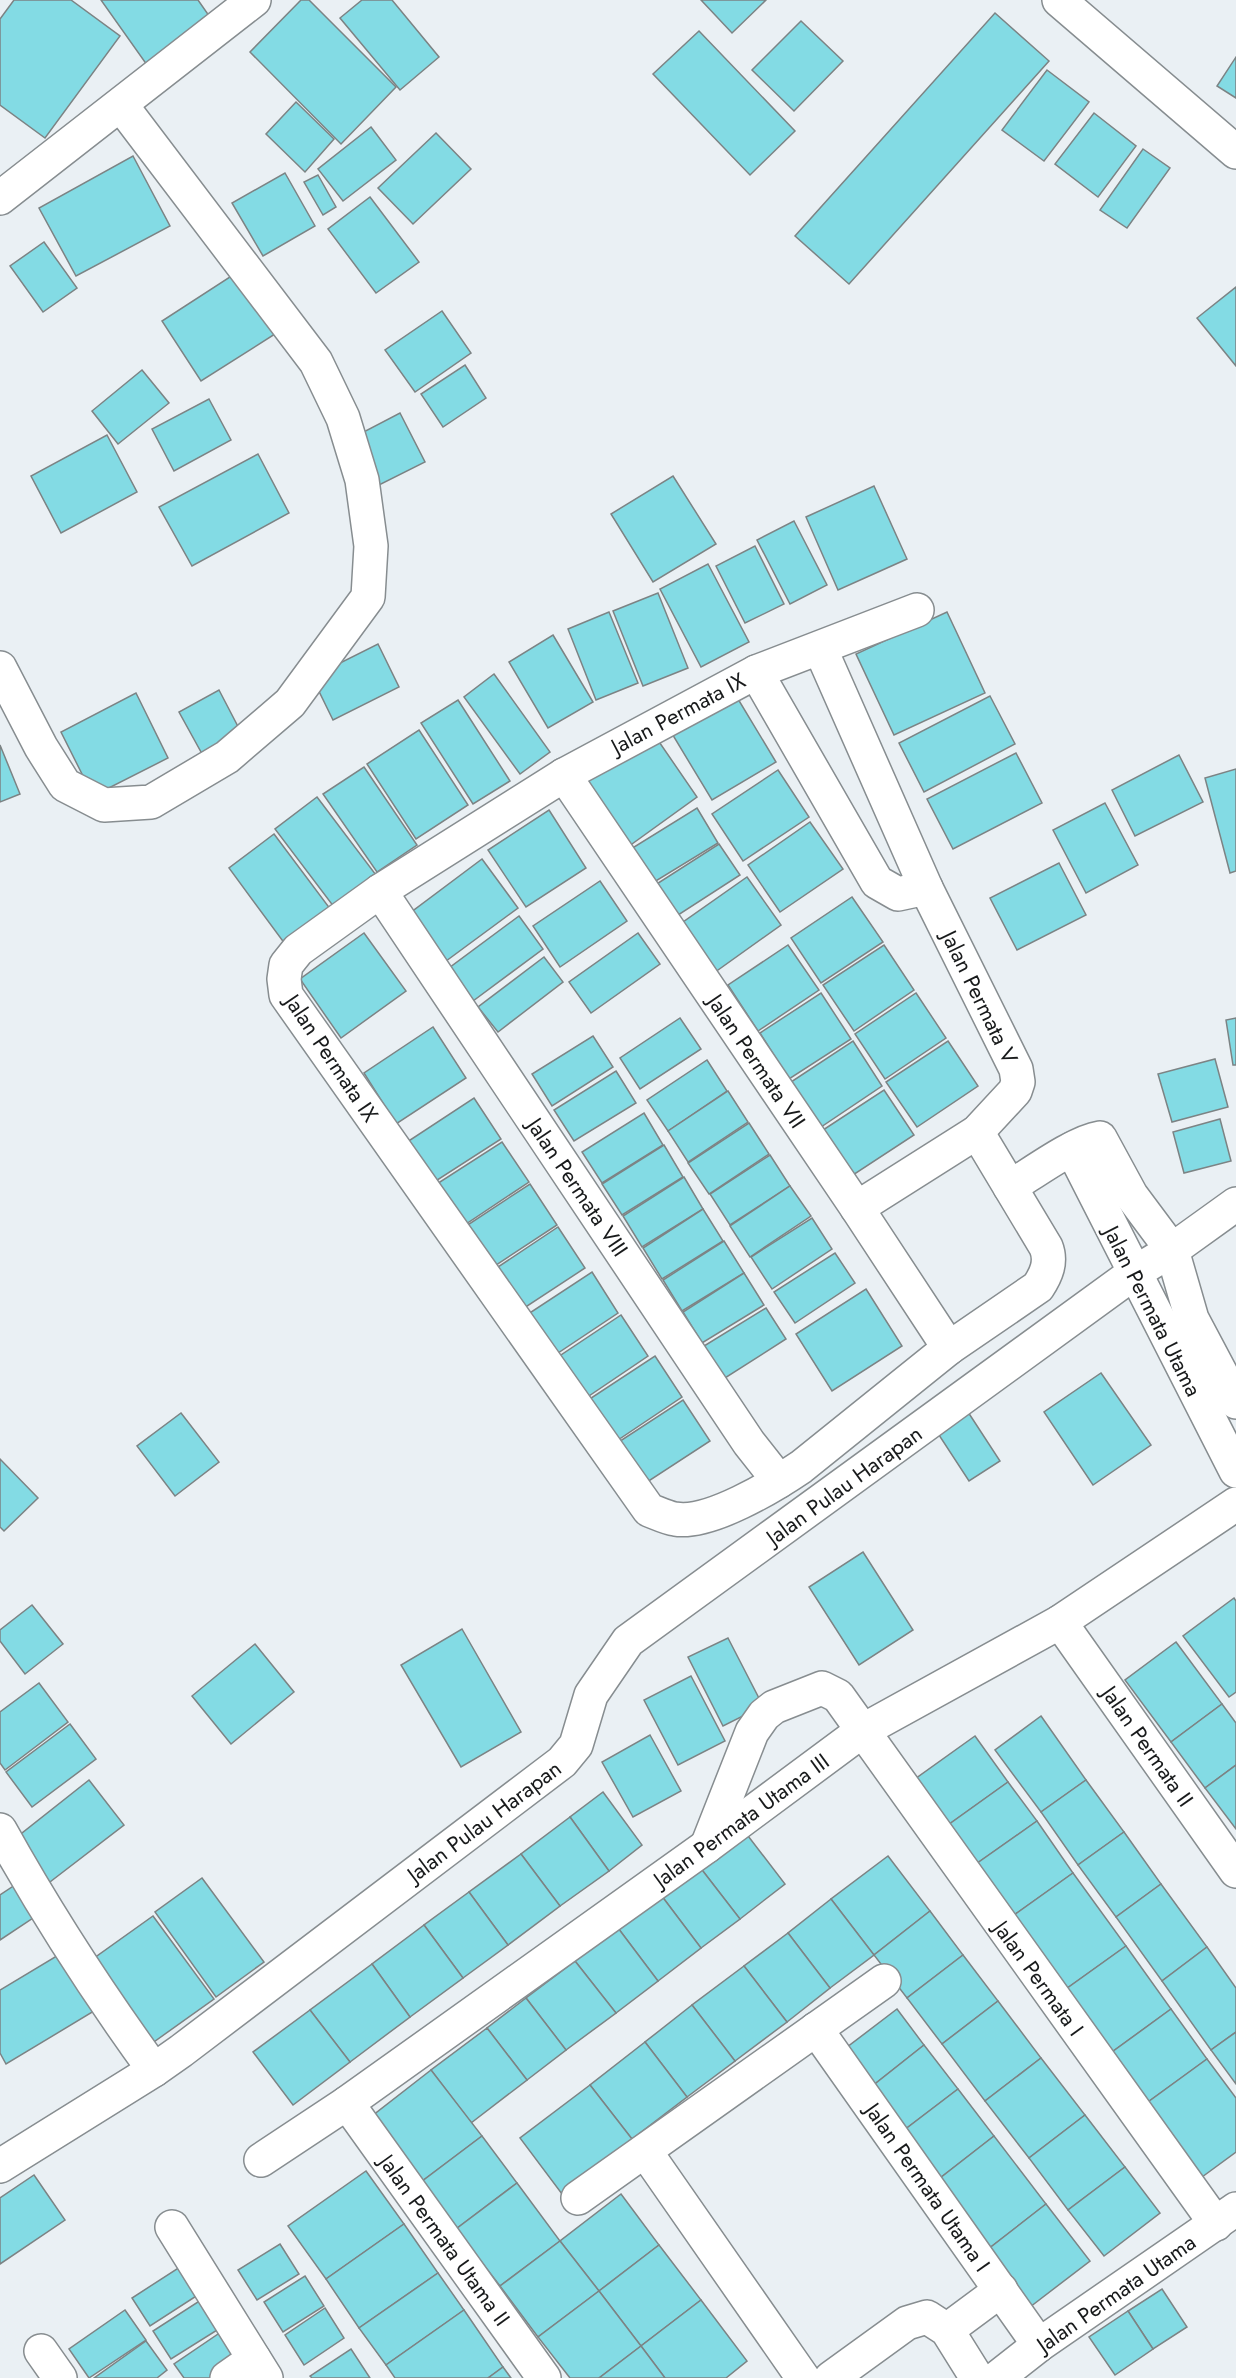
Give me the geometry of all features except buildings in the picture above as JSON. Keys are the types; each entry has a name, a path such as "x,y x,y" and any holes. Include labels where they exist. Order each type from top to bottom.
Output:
{"street":[{"path":"0,198 254,0"},
{"path":"1059,0 1236,152"},
{"path":"0,668 41,747 65,785 104,805 151,802 227,757 290,703 368,597 371,546 362,480 343,418 316,362 121,105"},
{"name":"Jalan Permata IX","path":"917,610 756,672 564,775 380,891 298,950 286,965 284,979 286,995 649,1510 676,1520 711,1516 801,1467 949,1348 1038,1287 1045,1277 1049,1255 1010,1187"},
{"name":"Jalan Permata V","path":"820,648 926,888 1016,1069 1018,1082 1015,1092 977,1132 856,1208"},
{"path":"756,672 877,882 898,894 926,888"},
{"name":"Jalan Permata VII","path":"564,775 949,1348"},
{"name":"Jalan Permata VIII","path":"380,891 742,1434 779,1481"},
{"path":"977,1132 1010,1187 1086,1144"},
{"name":"Jalan Permata Utama","path":"1086,1144 1131,1195 1172,1250 1192,1319 1236,1402"},
{"name":"Jalan Permata Utama","path":"1086,1144 1134,1273 1236,1471"},
{"name":"Jalan Pulau Harapan","path":"0,2166 154,2070 562,1762 576,1745 591,1695 628,1641 1134,1273 1172,1250 1236,1204"},
{"name":"Jalan Permata Utama III","path":"261,2160 347,2103 707,1846 862,1731 1060,1622 1236,1504"},
{"name":"Jalan Permata II","path":"1060,1622 1236,1870"},
{"name":"Jalan Permata I","path":"707,1846 752,1732 764,1715 774,1707 822,1688 838,1696 1226,2217"},
{"path":"0,1830 30,1884 128,2035 154,2070"},
{"path":"578,2198 884,1981"},
{"name":"Jalan Permata Utama I","path":"816,2029 1039,2345"},
{"name":"Jalan Permata Utama II","path":"347,2103 544,2378"},
{"path":"645,2151 803,2378"},
{"name":"Jalan Permata Utama","path":"997,2378 1039,2345 1226,2217"},
{"path":"172,2227 260,2368 227,2378"},
{"path":"947,2330 1001,2290"},
{"path":"831,2378 907,2323 927,2317 947,2330 977,2378"},
{"path":"41,2351 60,2378"}]}
